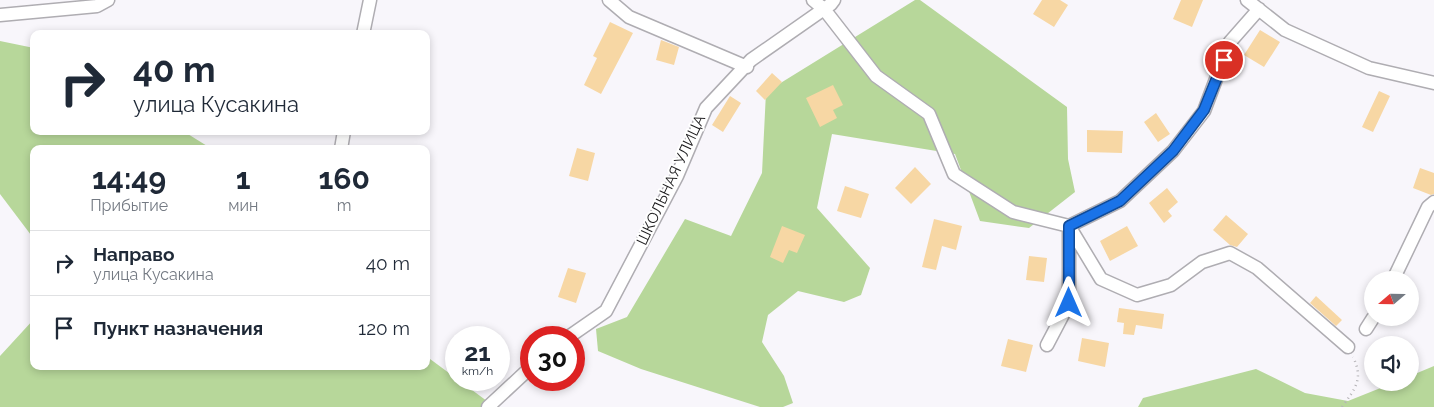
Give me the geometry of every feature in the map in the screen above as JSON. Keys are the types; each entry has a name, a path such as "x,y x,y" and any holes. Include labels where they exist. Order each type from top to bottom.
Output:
{"street":[{"path":"0,15 90,3 97,6 108,0"},
{"path":"364,30 370,0"},
{"path":"609,0 629,17 747,67"},
{"path":"813,0 824,9 876,76 929,114 954,174 1013,212 1069,226 1120,201 1173,151 1204,110 1230,42 1259,9"},
{"name":"ШКОЛЬНАЯ УЛИЦА","path":"584,326 606,311 677,176 706,108 747,67 751,60 834,0"},
{"path":"1247,0 1285,30 1369,68 1434,83"},
{"path":"1397,271 1428,207 1434,202"},
{"path":"1047,346 1069,303 1069,226"},
{"path":"1069,226 1102,279 1137,295 1171,285 1202,262 1230,253 1257,268 1348,346"},
{"path":"488,407 520,376"}],"path":[{"path":"1342,407 1354,389 1359,375 1357,364 1348,346"}],"green space":[{"path":"915,0 920,0 1067,107 1068,159 1075,192 1029,228 980,221 955,154 832,134 817,208 870,268 861,295 844,302 798,291 768,315 762,342 784,376 793,403 783,407 760,407 641,369 598,351 596,329 627,317 685,219 731,236 762,173 766,92"},
{"path":"0,41 30,47 30,135 189,135 206,145 30,145 30,234 0,194"},
{"path":"30,323 30,370 430,370 430,359 445,370 445,391 473,391 495,407 0,407 0,356"},
{"path":"1434,366 1434,407 1138,407 1143,398 1256,369 1305,393 1348,401 1373,391 1419,391 1419,372"}],"building":[{"path":"1042,0 1060,0 1068,5 1054,27 1033,14"},
{"path":"1181,0 1203,0 1192,27 1173,19"},
{"path":"610,22 633,33 601,94 584,85 597,58 593,56"},
{"path":"1260,30 1280,42 1264,67 1244,55"},
{"path":"661,40 679,47 674,65 656,60"},
{"path":"772,73 782,82 765,100 756,91"},
{"path":"833,85 843,105 833,110 837,118 820,127 806,98"},
{"path":"1379,91 1390,96 1373,132 1362,127"},
{"path":"730,96 741,103 723,132 712,125"},
{"path":"1156,113 1170,134 1158,142 1144,122"},
{"path":"1087,130 1123,131 1122,153 1087,152"},
{"path":"577,148 595,153 588,181 569,176"},
{"path":"915,167 931,184 911,204 895,188"},
{"path":"1420,168 1434,173 1434,194 1431,195 1413,188"},
{"path":"845,186 869,194 861,218 837,211"},
{"path":"1167,188 1178,202 1168,211 1172,216 1164,223 1149,203"},
{"path":"1226,215 1248,234 1237,247 1230,245 1213,230"},
{"path":"934,219 962,226 956,250 942,246 936,270 922,267"},
{"path":"782,226 805,235 797,253 789,250 783,263 770,257"},
{"path":"1127,226 1138,246 1110,261 1100,241"},
{"path":"1029,256 1047,258 1044,282 1026,280"},
{"path":"568,268 586,273 576,303 558,297"},
{"path":"1316,296 1342,320 1336,326 1310,303"},
{"path":"1119,308 1164,314 1162,329 1136,325 1134,335 1123,334 1124,323 1117,322"},
{"path":"1082,338 1109,343 1105,367 1078,361"},
{"path":"1008,339 1033,345 1026,372 1001,366"}],"route":[{"path":"1069,303 1069,226 1120,201 1173,151 1204,110 1224,60"}]}
